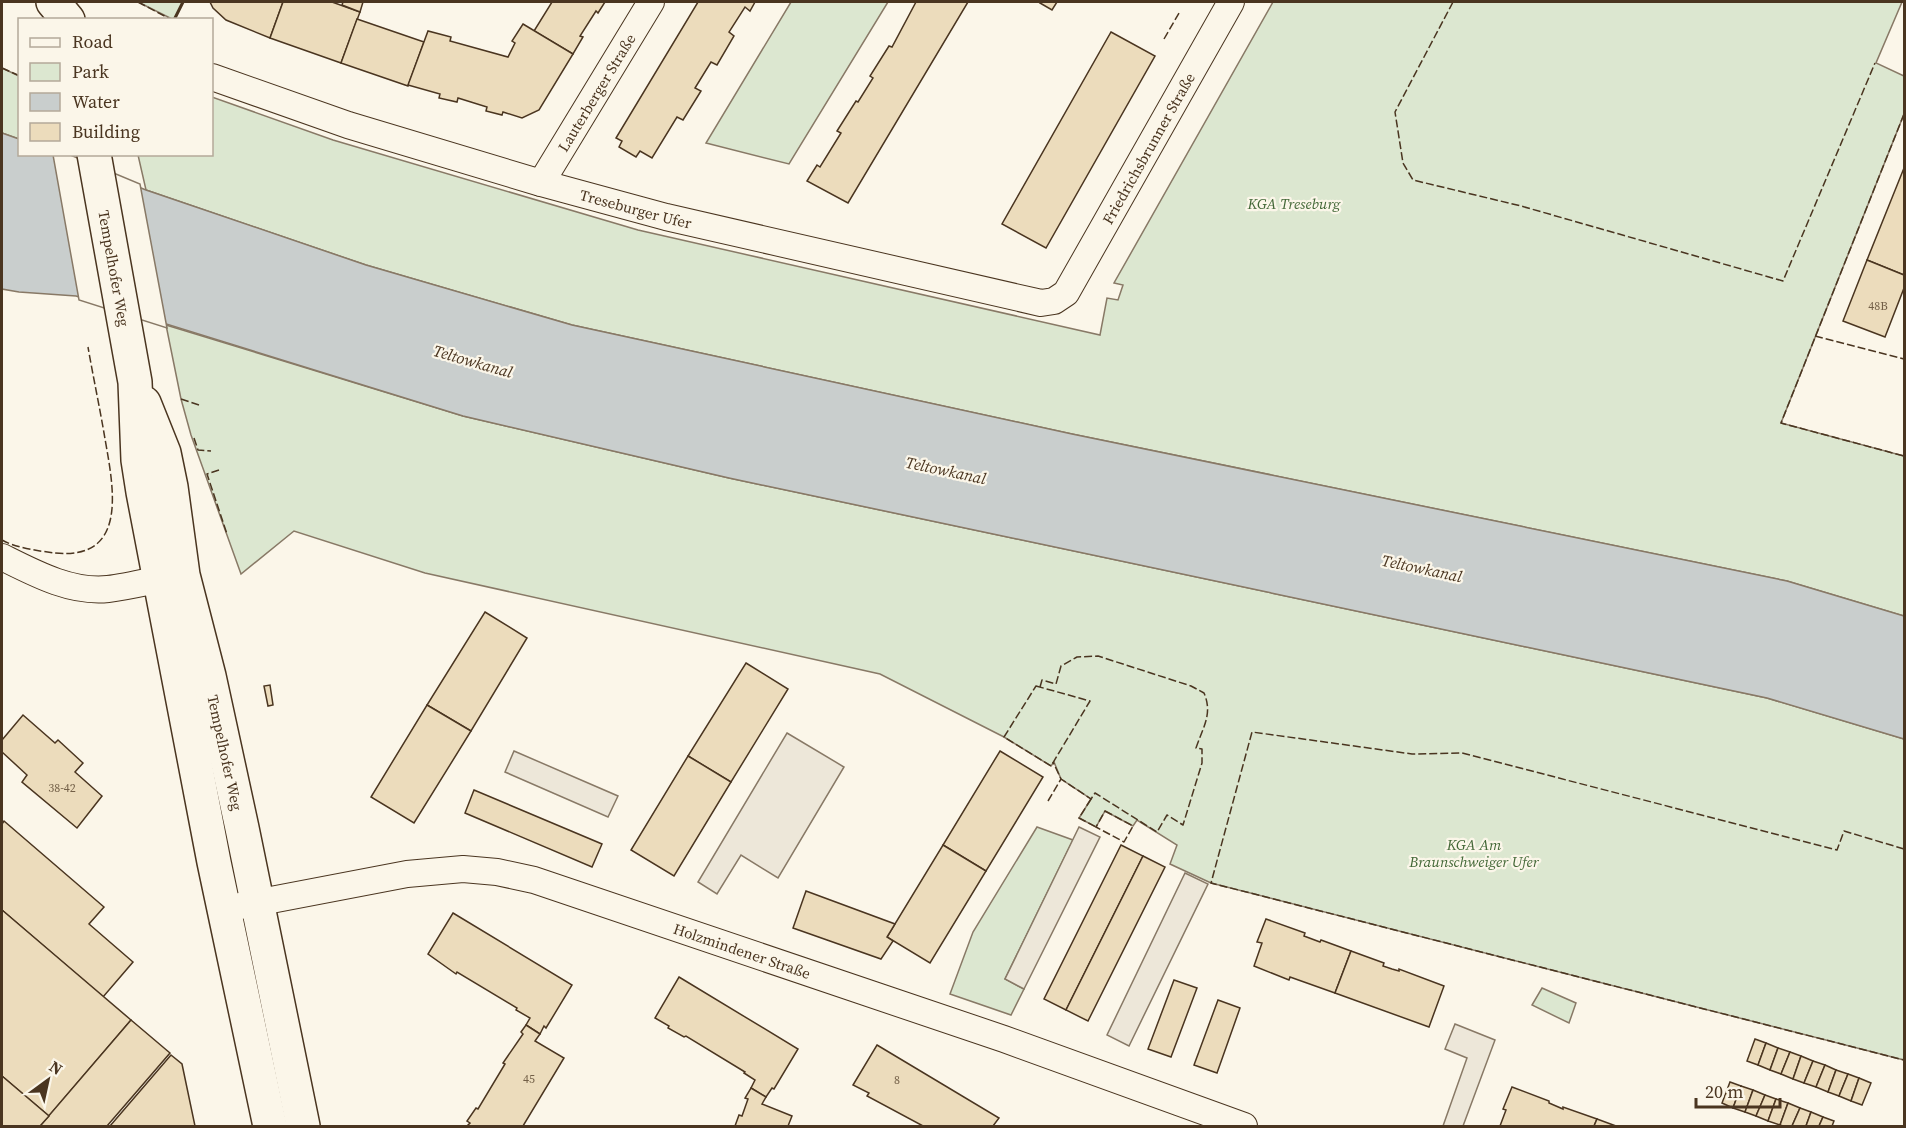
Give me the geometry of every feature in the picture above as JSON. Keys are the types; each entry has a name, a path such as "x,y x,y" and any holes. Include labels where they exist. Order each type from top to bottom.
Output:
{"street":[{"path":"53,2 66,18"},
{"path":"76,18 77,2"},
{"name":"Lauterberger Straße","path":"541,183 651,2"},
{"name":"Friedrichsbrunner Straße","path":"1066,293 1231,2"},
{"name":"Treseburger Ufer","path":"213,77 348,125 666,218 1041,303 1054,301 1066,293"},
{"name":"Tempelhofer Weg","path":"94,156 135,382 138,460 172,577 211,687 258,902 303,1126"},
{"path":"2,557 53,580 85,589 107,589 172,577"},
{"name":"Tempelhofer Weg","path":"172,577 224,909 270,1126"},
{"name":"Holzmindener Straße","path":"224,909 407,874 463,869 497,872 534,880 1004,1040 1244,1126"}],"green space":[{"path":"138,2 183,2 175,18 170,18"},
{"path":"791,2 888,2 789,164 706,143"},
{"name":"KGA Treseburg","path":"1273,2 1902,2 1876,63 1904,76 1904,114 1781,423 1904,456 1904,616 1787,581 1072,434 572,325 366,265 146,190 138,156 213,156 213,97 333,140 638,230 1100,335 1107,298 1118,300 1123,285 1114,283"},
{"path":"2,68 18,76 18,139 2,133"},
{"name":"KGA Am Braunschweiger Ufer","path":"166,325 463,416 729,478 1767,698 1904,739 1904,1060 1211,883 1170,864 1177,845 1137,820 1133,826 1105,811 1096,827 1079,818 1091,799 1061,779 1054,762 1051,766 1004,737 880,674 425,573 294,531 241,574 191,435"},
{"path":"1037,827 1073,840 1005,979 1024,989 1011,1015 950,994 973,932"},
{"path":"1542,988 1576,1003 1569,1023 1532,1005"}],"shaded area":[{"path":"787,733 844,767 778,878 741,855 717,894 698,882"},
{"path":"514,751 618,796 608,817 505,772"},
{"path":"1079,827 1100,837 1024,989 1005,979"},
{"path":"1185,873 1208,884 1129,1046 1107,1035"},
{"path":"1455,1024 1495,1040 1463,1126 1443,1126 1467,1058 1445,1049"}],"water":[{"name":"Teltowkanal","path":"2,133 18,139 18,156 62,156 146,190 366,265 572,325 1072,434 1787,581 1904,616 1904,739 1767,698 729,478 463,416 76,296 2,289"}],"pier":[{"path":"53,156 73,156 140,184 167,328 79,300"}],"building":[{"path":"210,2 283,2 270,38 226,20"},
{"path":"283,2 332,2 360,12 341,63 270,38"},
{"path":"343,2 363,2 360,12 342,5"},
{"path":"552,2 605,2 598,13 596,11 580,36 583,37 573,54 534,31"},
{"path":"698,2 755,2 750,11 745,7 729,32 734,36 717,65 711,62 695,88 701,91 683,120 677,117 652,158 640,151 636,157 619,147 622,141 616,138"},
{"path":"916,2 968,2 848,203 807,181 817,165 820,167 841,133 837,131 873,78 870,76 889,46 892,47"},
{"path":"1041,2 1057,2 1052,10"},
{"path":"357,19 424,42 408,86 341,63"},
{"path":"523,24 573,54 539,110 522,118 503,112 502,115 486,111 487,107 458,98 457,102 439,98 440,94 408,85 428,31 451,37 450,41 508,57 515,43 512,41"},
{"path":"1111,32 1155,56 1046,248 1002,224"},
{"path":"1904,168 1904,275 1867,260"},
{"path":"1867,260 1904,275 1904,288 1885,337 1843,321"},
{"path":"485,612 527,638 471,731 427,705"},
{"path":"746,663 788,689 731,782 688,756"},
{"path":"270,685 273,705 268,706 264,686"},
{"path":"427,705 471,731 414,823 371,797"},
{"path":"23,715 55,743 58,740 83,763 75,772 102,796 77,828 22,782 27,775 2,752 2,740"},
{"path":"1000,751 1043,777 986,871 943,845"},
{"path":"688,756 731,782 674,876 631,850"},
{"path":"474,790 602,844 592,867 465,813"},
{"path":"4,821 104,907 89,924 133,962 103,997 2,910 2,824"},
{"path":"943,845 986,871 930,963 887,937"},
{"path":"1121,845 1143,856 1066,1010 1044,999"},
{"path":"1143,856 1165,867 1088,1021 1066,1010"},
{"path":"806,891 895,924 887,937 893,941 881,959 793,928"},
{"path":"2,910 131,1020 49,1116 2,1076"},
{"path":"453,913 572,985 540,1034 526,1025 530,1018 516,1010 517,1008 457,972 456,974 428,954"},
{"path":"1266,919 1305,933 1304,936 1351,951 1335,993 1290,977 1289,980 1254,966 1262,943 1257,942"},
{"path":"1351,951 1384,963 1383,966 1399,971 1399,969 1444,986 1429,1027 1335,993"},
{"path":"679,977 798,1049 774,1089 772,1088 766,1097 751,1088 755,1080 745,1072 686,1036 668,1028 669,1026 655,1018"},
{"path":"1174,980 1197,988 1171,1057 1148,1049"},
{"path":"1218,1000 1240,1008 1217,1073 1194,1065"},
{"path":"131,1020 170,1053 107,1126 40,1126"},
{"path":"526,1025 540,1034 535,1041 564,1058 523,1126 467,1126 470,1123 467,1121 476,1108 478,1109 505,1064 503,1063 523,1034 521,1032"},
{"path":"1755,1039 1766,1043 1758,1065 1747,1061"},
{"path":"1766,1043 1778,1048 1770,1070 1758,1065"},
{"path":"877,1045 999,1118 993,1126 923,1126 867,1096 869,1093 853,1085"},
{"path":"1778,1048 1790,1052 1781,1074 1770,1070"},
{"path":"1790,1052 1801,1056 1793,1079 1781,1074"},
{"path":"171,1055 182,1064 195,1126 110,1126"},
{"path":"1801,1056 1813,1061 1804,1083 1793,1079"},
{"path":"1813,1061 1825,1065 1816,1087 1804,1083"},
{"path":"1825,1065 1836,1070 1828,1092 1816,1087"},
{"path":"1836,1070 1848,1074 1839,1096 1828,1092"},
{"path":"1848,1074 1859,1078 1851,1101 1839,1096"},
{"path":"2,1076 49,1116 40,1126 2,1126"},
{"path":"1859,1078 1871,1083 1862,1105 1851,1101"},
{"path":"1730,1082 1741,1086 1733,1108 1722,1103"},
{"path":"1741,1086 1753,1090 1745,1112 1733,1108"},
{"path":"1512,1087 1549,1101 1563,1109 1563,1107 1597,1119 1594,1126 1500,1126 1506,1110 1503,1109"},
{"path":"751,1088 766,1097 762,1104 792,1116 788,1126 735,1126 739,1115 742,1116 748,1099 745,1098"},
{"path":"1753,1090 1765,1095 1756,1116 1745,1112"},
{"path":"1765,1095 1776,1099 1768,1121 1756,1116"},
{"path":"1776,1099 1788,1103 1780,1125 1768,1121"},
{"path":"1788,1103 1800,1108 1792,1126 1783,1126 1780,1125"},
{"path":"1800,1108 1811,1112 1806,1126 1792,1126"},
{"path":"1811,1112 1823,1117 1819,1126 1806,1126"},
{"path":"1823,1117 1834,1121 1832,1126 1819,1126"},
{"path":"1597,1119 1616,1126 1594,1126"}],"fence":[{"path":"138,2 168,18"},
{"path":"1453,2 1395,112 1403,163 1413,180 1521,206 1783,281 1875,63"},
{"path":"1164,39 1179,13"},
{"path":"2,68 18,75"},
{"path":"1904,114 1781,423 1904,456"},
{"path":"1815,336 1904,359"},
{"path":"2,540 42,551 80,552 96,544 106,531 111,514 111,473 88,347"},
{"path":"181,399 199,405"},
{"path":"194,438 198,450 211,451"},
{"path":"219,470 207,474 227,534"},
{"path":"1040,687 1042,680 1056,684 1061,666 1077,657 1098,656 1191,686 1204,693 1207,701 1206,720 1196,748 1202,749 1202,763 1183,825 1167,815 1157,832 1095,793 1091,799 1061,779 1053,762"},
{"path":"1036,686 1090,701 1051,766 1004,737 1036,686"},
{"path":"1904,849 1844,831 1837,850 1462,753 1412,754 1252,732 1211,883 1904,1060"},
{"path":"1048,801 1061,779"},
{"path":"1091,799 1079,818 1096,827"},
{"path":"1105,811 1133,826 1124,842 1096,827 1105,811"}],"wall":[{"path":"175,18 183,2"}]}
